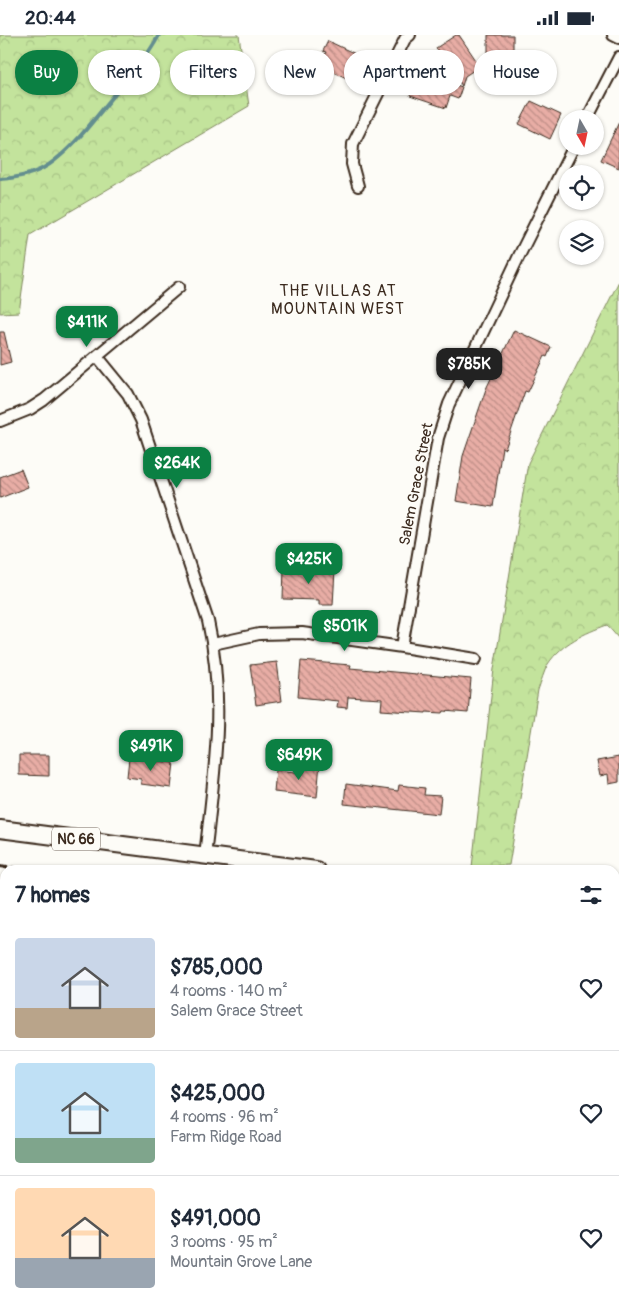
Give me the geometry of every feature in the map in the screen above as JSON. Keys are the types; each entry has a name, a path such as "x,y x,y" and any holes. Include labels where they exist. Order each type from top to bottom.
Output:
{"main road":[{"name":"NC 66","path":"0,829 279,865"}],"street":[{"path":"358,186 352,164 353,144 405,39 410,35"},
{"path":"613,35 619,38"},
{"path":"592,110 619,57"},
{"name":"Salem Grace Street","path":"402,647 438,438 449,404 570,155"},
{"path":"0,421 30,409 44,400 179,287"},
{"path":"97,356 128,394 141,419 208,621 213,644 217,685 217,755 205,855"},
{"path":"213,644 259,634 302,633 476,659"}],"green space":[{"path":"0,35 239,35 241,50 170,50 170,95 247,95 249,106 30,235 19,312 0,313"},
{"path":"619,281 619,639 607,625 582,635 560,650 548,664 538,690 509,865 472,865 494,669 528,463"}],"building":[{"path":"459,35 474,57 474,70 465,76 464,79 464,50 437,50 436,48"},
{"path":"488,35 513,35 513,50 488,50"},
{"path":"328,41 347,50 344,50 344,77 334,72 334,50 324,50"},
{"path":"459,95 458,99 450,96 446,108 410,96"},
{"path":"531,101 559,114 559,119 550,139 519,124"},
{"path":"619,122 619,168 601,160"},
{"path":"514,330 551,347 528,392 525,391 505,449 502,447 493,507 456,501 463,456 486,389"},
{"path":"0,332 4,332 11,362 0,365"},
{"path":"21,469 28,487 0,498 0,477"},
{"path":"284,567 335,570 333,605 319,605 319,600 283,599"},
{"path":"301,661 351,665 350,668 471,679 468,713 381,710 382,699 348,697 347,708 337,707 338,701 298,697"},
{"path":"277,662 282,701 256,705 250,665"},
{"path":"19,755 49,755 49,776 19,775"},
{"path":"619,757 619,782 609,784 608,774 600,776 597,761"},
{"path":"129,758 174,763 171,788 141,784 141,779 127,777"},
{"path":"305,762 320,763 317,797 274,792 276,770 304,773"},
{"path":"346,784 398,791 399,785 425,788 424,795 441,796 439,814 344,804"}],"waterway":[{"path":"0,179 35,172 48,165 70,147 130,76 149,52 159,35"}],"district":[{"name":"THE VILLAS AT MOUNTAIN WEST","path":"338,299"}]}
